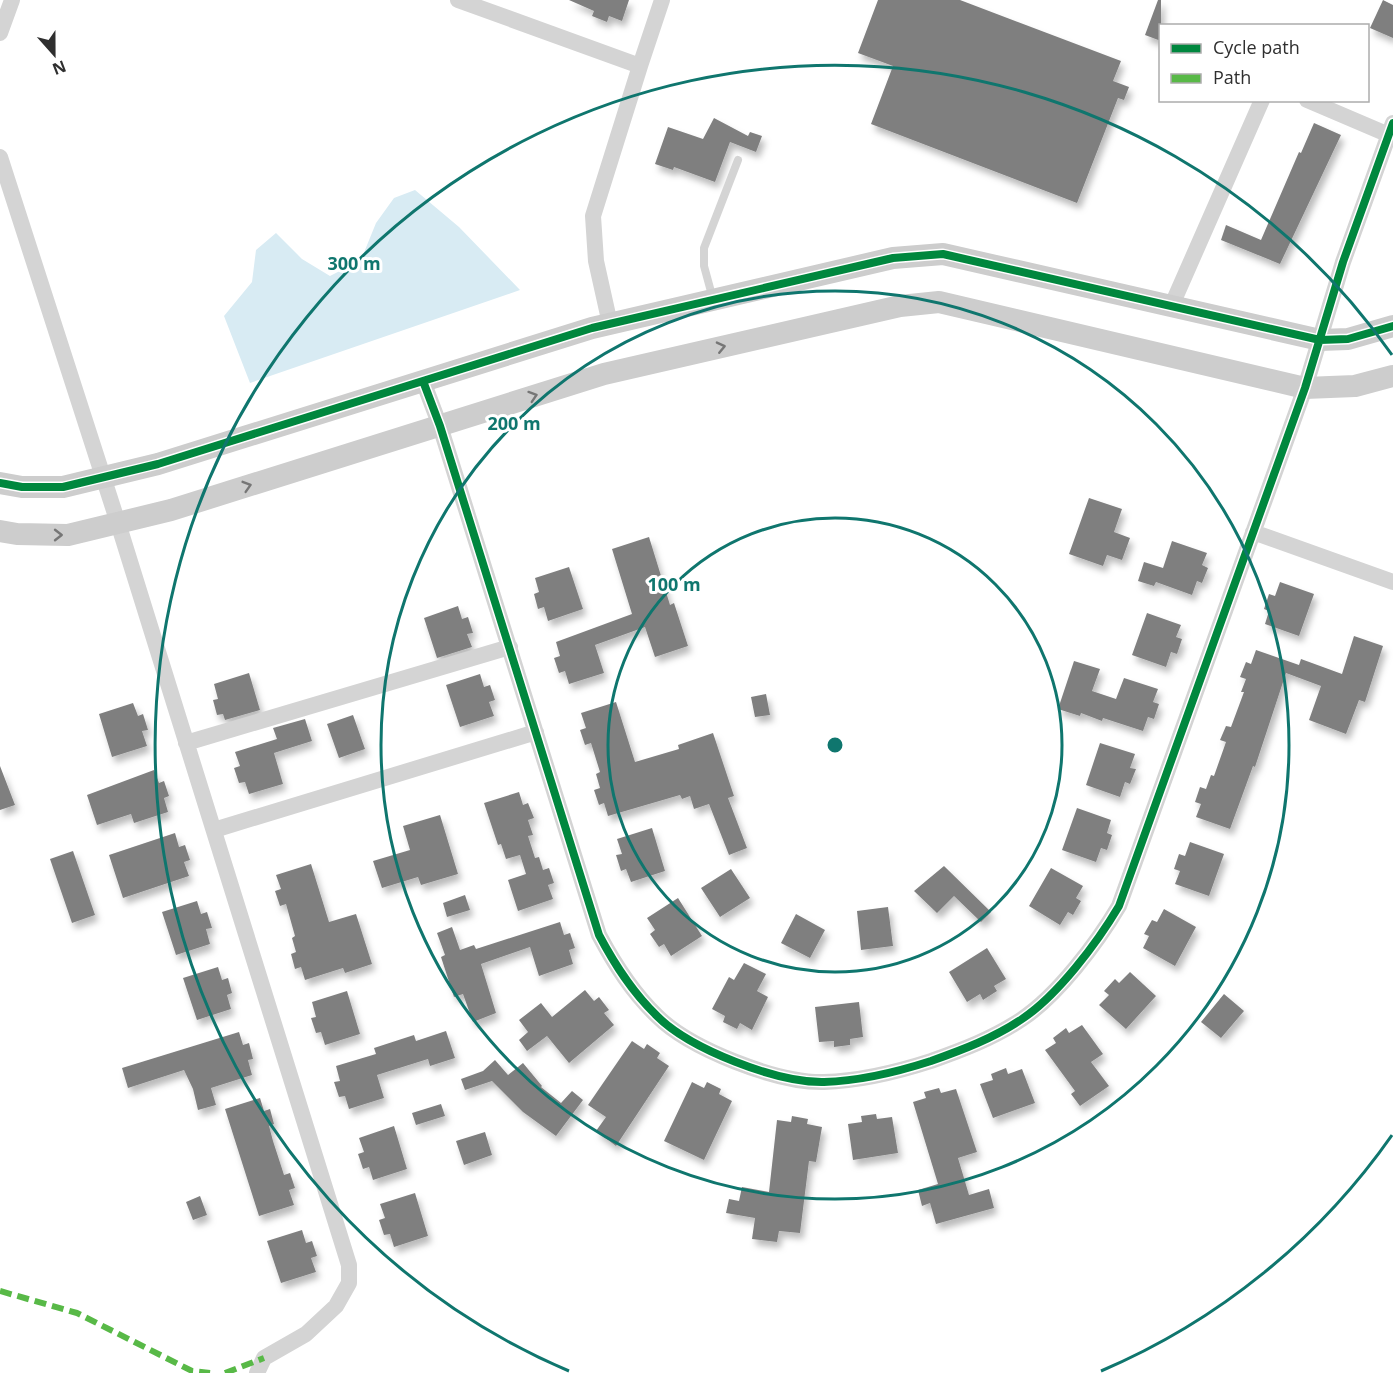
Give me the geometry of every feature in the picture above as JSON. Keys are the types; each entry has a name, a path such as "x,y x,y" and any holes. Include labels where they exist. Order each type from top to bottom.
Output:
{"street":[{"path":"0,33 12,0"},
{"path":"458,0 640,66"},
{"path":"610,324 596,261 593,216 662,0"},
{"path":"1171,307 1261,102"},
{"path":"423,381 441,426 599,935 620,974 658,1018 702,1047 763,1073 823,1082 898,1071 966,1049 1023,1019 1063,981 1098,942 1119,906 1305,388 1342,262 1391,129 1313,102"},
{"path":"0,157 118,523 349,1265 349,1283 336,1306 306,1334 264,1358 257,1373"},
{"path":"0,483 22,487 63,488 103,478 158,464 610,324 893,258 943,254 1320,340 1348,339 1393,326"},
{"path":"0,531 17,534 68,535 171,510 604,374 900,306 939,302 1305,388 1355,386 1393,376"},
{"path":"1253,532 1393,582"},
{"path":"186,743 510,647"},
{"path":"214,830 536,732"}],"lane":[{"path":"713,300 704,266 704,248 738,160"}],"shaded area":[{"path":"415,190 459,227 520,290 250,383 224,316 252,282 256,250 276,233 302,259 330,276 361,260 376,223 394,198"}],"building":[{"path":"569,0 629,0 622,21 609,16 607,22 592,16 594,11"},
{"path":"878,0 960,0 1121,61 1113,81 1129,87 1124,100 1118,98 1077,203 871,124 893,66 858,53"},
{"path":"1158,0 1161,0 1159,40 1145,35"},
{"path":"1383,0 1393,5 1393,38 1370,28"},
{"path":"714,118 748,136 750,132 762,136 756,152 730,142 715,182 674,167 673,170 655,164 668,127 703,139"},
{"path":"1314,123 1341,135 1280,264 1221,240 1226,225 1261,240"},
{"path":"1089,498 1122,509 1114,532 1130,538 1122,560 1107,555 1103,566 1069,554"},
{"path":"649,537 670,605 674,603 688,646 655,657 645,627 595,645 604,673 569,684 565,671 559,673 554,658 560,656 556,642 632,614 612,549"},
{"path":"1172,541 1207,553 1202,565 1208,568 1202,583 1197,581 1192,595 1156,582 1154,586 1138,581 1144,562 1163,568"},
{"path":"569,567 583,609 548,621 544,607 538,609 534,594 539,592 535,578"},
{"path":"1280,582 1314,594 1299,636 1265,624 1269,611 1264,609 1269,594 1275,596"},
{"path":"458,606 462,619 468,617 473,633 467,634 472,647 437,658 424,618"},
{"path":"1147,613 1181,625 1176,637 1182,639 1177,654 1171,652 1166,667 1132,655"},
{"path":"1354,636 1383,646 1365,702 1359,700 1346,734 1309,720 1321,686 1286,673 1255,767 1253,766 1230,829 1196,817 1201,804 1195,802 1200,787 1206,789 1211,775 1214,776 1226,742 1220,740 1226,726 1231,727 1244,692 1241,692 1246,679 1240,677 1246,662 1251,664 1256,650 1299,665 1301,659 1342,674"},
{"path":"1074,661 1100,669 1092,691 1116,699 1124,678 1158,689 1153,702 1159,704 1154,719 1148,717 1143,731 1103,718 1102,721 1081,713 1080,716 1058,709"},
{"path":"249,673 260,710 225,720 223,714 217,715 213,700 218,699 214,684"},
{"path":"480,674 484,687 490,685 495,700 489,702 494,716 460,727 446,685"},
{"path":"766,694 770,715 755,717 751,697"},
{"path":"616,702 635,762 679,749 678,745 713,733 734,796 728,798 747,848 729,855 709,804 694,809 690,796 682,799 680,795 608,816 604,803 599,805 594,790 600,788 596,774 600,772 591,743 585,745 580,730 586,728 581,713"},
{"path":"133,703 138,716 143,714 148,730 142,731 147,746 112,757 99,714"},
{"path":"353,715 365,749 339,758 327,724"},
{"path":"305,719 312,741 274,753 283,784 249,794 245,782 239,783 234,768 240,766 235,752 277,739 273,728"},
{"path":"1100,743 1135,754 1130,768 1136,769 1130,784 1125,782 1120,797 1086,785"},
{"path":"0,766 15,805 0,810"},
{"path":"154,770 159,783 164,781 169,796 164,798 168,812 134,823 131,814 97,825 87,795"},
{"path":"519,792 523,805 528,803 534,818 528,820 533,835 528,836 535,858 539,857 543,870 549,868 554,883 548,885 553,899 518,911 508,880 526,874 520,855 506,859 501,844 498,845 484,803"},
{"path":"1077,808 1111,820 1107,833 1112,835 1107,850 1101,848 1096,862 1062,850"},
{"path":"440,815 458,874 421,885 418,877 382,888 373,861 410,850 403,826"},
{"path":"652,828 665,871 631,882 626,869 621,871 616,855 622,854 617,839"},
{"path":"175,833 179,847 185,845 190,860 184,862 189,876 123,898 109,855"},
{"path":"1190,842 1224,854 1209,896 1175,884 1180,871 1174,869 1179,854 1185,856"},
{"path":"73,851 95,915 72,923 50,859"},
{"path":"311,864 329,922 356,914 372,964 345,973 343,968 305,980 301,967 295,969 291,954 296,952 292,938 295,936 286,904 280,906 275,891 281,889 276,875"},
{"path":"944,866 991,912 981,922 954,896 937,913 914,891"},
{"path":"1051,868 1083,886 1076,898 1081,901 1073,915 1068,912 1060,925 1029,906"},
{"path":"731,869 750,898 720,917 701,888"},
{"path":"465,895 470,910 447,917 443,903"},
{"path":"678,898 702,936 671,956 664,944 659,947 650,934 655,930 647,918"},
{"path":"197,901 201,914 207,912 212,928 206,929 210,944 176,955 162,912"},
{"path":"888,907 893,946 861,950 857,911"},
{"path":"1164,909 1196,927 1175,966 1143,948 1149,936 1144,934 1152,920 1157,922"},
{"path":"796,914 825,930 810,958 781,943"},
{"path":"560,922 564,935 570,933 575,948 569,950 573,964 539,976 530,947 481,964 496,1013 473,1022 463,994 454,997 441,957 445,955 437,933 452,927 460,950 474,945 476,949"},
{"path":"987,948 1006,979 994,986 997,991 983,1000 980,994 967,1002 949,972"},
{"path":"744,963 766,974 757,991 768,997 752,1030 740,1023 737,1029 723,1022 725,1016 712,1009 729,977 734,980"},
{"path":"218,967 222,980 228,978 232,993 227,995 231,1009 197,1020 183,978"},
{"path":"1130,972 1156,996 1126,1029 1099,1005 1109,995 1104,991 1115,979 1119,983"},
{"path":"585,990 594,1001 599,997 609,1010 604,1013 614,1025 569,1063 547,1036 527,1051 519,1040 528,1032 519,1020 541,1003 552,1017"},
{"path":"347,991 360,1034 325,1045 321,1032 316,1033 311,1018 316,1017 312,1002"},
{"path":"1224,994 1244,1011 1221,1038 1201,1022"},
{"path":"859,1002 863,1037 850,1039 850,1045 834,1047 834,1041 819,1042 815,1007"},
{"path":"1082,1025 1103,1054 1091,1062 1109,1086 1080,1106 1071,1094 1075,1091 1045,1050 1056,1043 1053,1038 1066,1028 1069,1033"},
{"path":"446,1031 455,1058 430,1066 428,1059 377,1075 384,1098 349,1109 345,1096 339,1097 334,1082 340,1081 336,1066 376,1054 374,1048 414,1035 416,1041"},
{"path":"239,1032 243,1045 249,1043 253,1059 248,1060 252,1075 211,1088 216,1105 198,1110 193,1089 184,1070 128,1088 122,1068"},
{"path":"632,1041 644,1049 647,1044 660,1053 657,1058 669,1066 616,1146 596,1131 606,1117 588,1105"},
{"path":"495,1060 508,1075 523,1063 541,1087 561,1103 572,1091 583,1100 556,1136 523,1112 492,1081 465,1090 461,1079 483,1071"},
{"path":"1006,1068 1008,1074 1022,1069 1035,1103 993,1118 980,1084 993,1080 991,1074"},
{"path":"692,1082 704,1088 707,1082 721,1089 719,1094 732,1101 704,1160 664,1141"},
{"path":"939,1088 941,1093 956,1089 977,1152 958,1158 969,1195 989,1189 994,1208 936,1224 930,1203 922,1206 918,1190 938,1184 913,1102 926,1098 924,1092"},
{"path":"260,1098 264,1111 270,1109 274,1124 269,1126 284,1175 290,1173 295,1188 289,1190 294,1205 259,1216 225,1109"},
{"path":"441,1104 445,1116 416,1125 412,1113"},
{"path":"876,1114 877,1119 892,1117 898,1153 853,1160 848,1124 862,1122 861,1116"},
{"path":"792,1116 808,1119 807,1124 822,1127 816,1162 809,1161 800,1233 779,1231 777,1242 752,1239 755,1218 726,1213 729,1199 739,1201 742,1187 769,1192 777,1120 791,1122"},
{"path":"394,1126 407,1169 373,1180 369,1167 363,1169 358,1154 364,1152 359,1138"},
{"path":"485,1132 492,1155 464,1165 456,1141"},
{"path":"415,1193 428,1236 394,1247 390,1234 384,1235 379,1220 385,1218 380,1204"},
{"path":"200,1196 207,1215 193,1220 186,1202"},
{"path":"302,1230 306,1243 312,1241 317,1256 311,1258 316,1272 281,1283 267,1241"}],"marked path":[{"path":"0,1291 77,1313 192,1371 210,1373"},
{"path":"225,1373 264,1358"}],"cycle path":[{"path":"423,381 440,426 599,935 625,978 648,1007 672,1028 712,1052 759,1070 783,1077 824,1082 864,1078 905,1069 978,1043 1011,1026 1036,1009 1076,967 1119,906 1305,388 1343,262 1393,123"},
{"path":"0,483 22,487 63,487 158,464 592,328 893,258 943,254 1320,340 1348,339 1393,326"}]}
